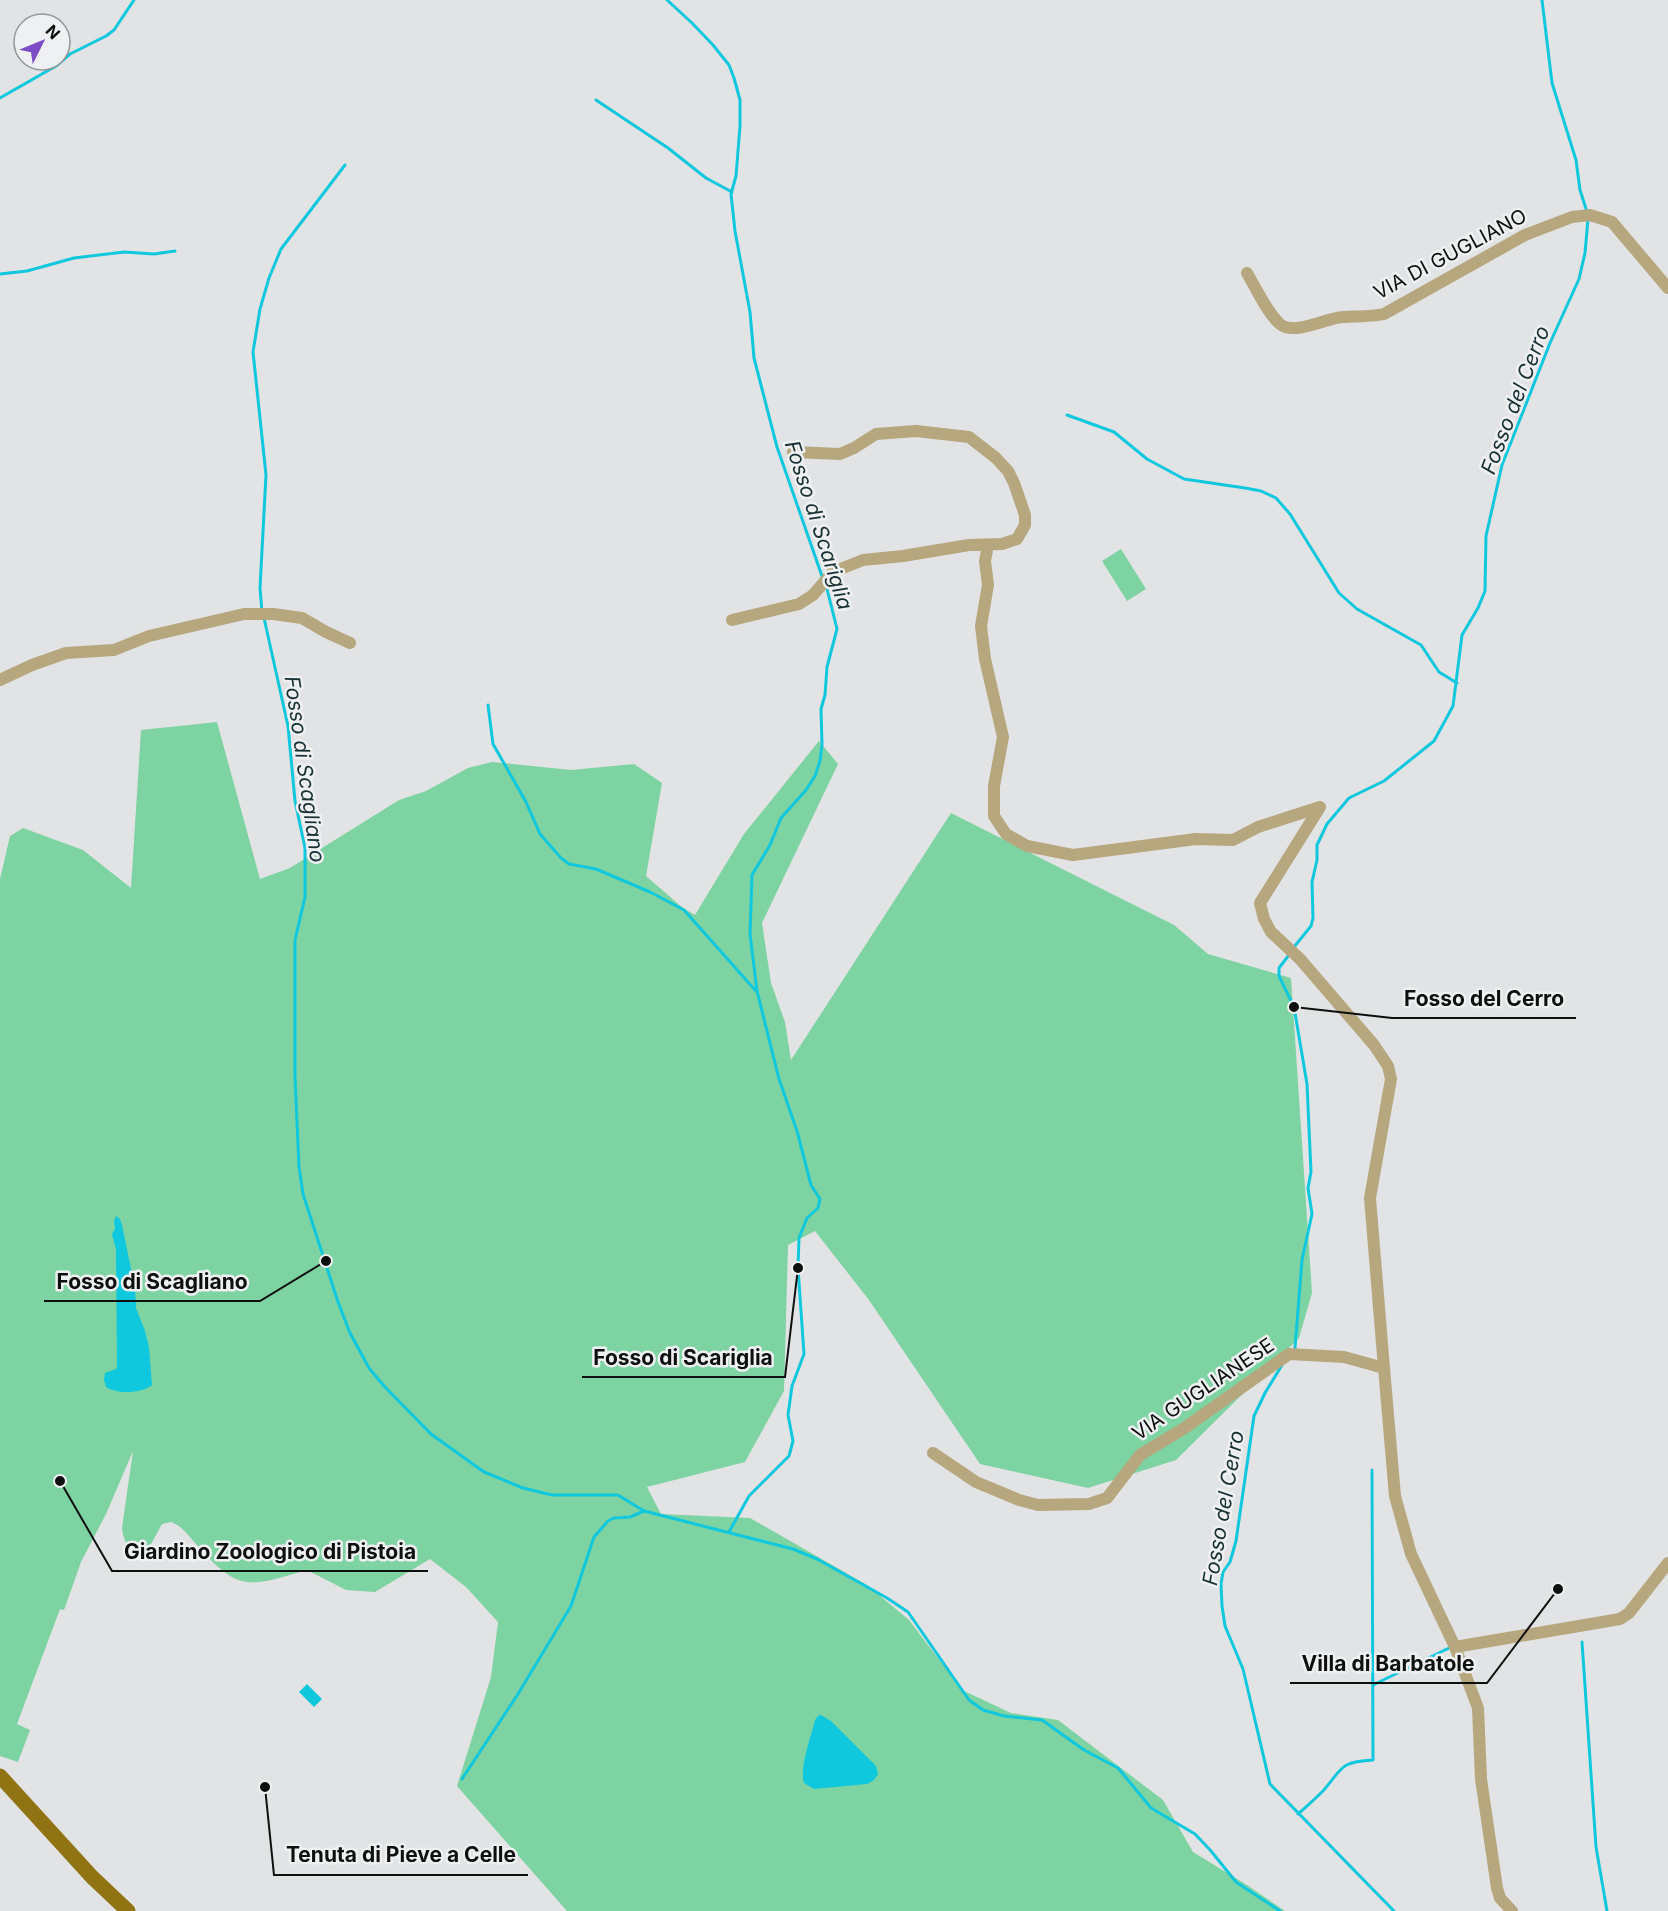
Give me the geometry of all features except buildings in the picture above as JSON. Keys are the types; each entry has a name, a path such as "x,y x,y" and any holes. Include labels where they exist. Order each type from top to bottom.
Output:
{"main road":[{"path":"0,1776 76,1860 128,1911"}],"street":[{"name":"VIA DI GUGLIANO","path":"1246,273 1276,318 1288,328 1299,328 1341,317 1368,317 1384,314 1525,235 1572,217 1590,215 1612,222 1668,288"},
{"path":"732,620 799,603 813,595 833,572 863,560 969,545 1002,544 1017,539 1025,525 1025,515 1019,495 1008,471 987,450 969,437 916,431 885,433 872,435 854,448 840,454 793,452"},
{"path":"988,545 986,561 988,585 981,626 985,659 1003,737 994,786 994,816 1006,834 1027,846 1073,855 1196,839 1233,840 1258,827 1320,807 1260,903 1271,932 1300,959 1374,1045 1388,1065 1390,1079 1370,1198 1395,1496 1411,1554 1455,1647 1478,1708 1481,1779 1498,1893 1512,1911"},
{"path":"0,681 32,664 57,655 114,650 148,636 244,614 273,614 302,618 350,643"},
{"name":"VIA GUGLIANESE","path":"933,1453 976,1482 1019,1500 1038,1505 1089,1504 1107,1498 1140,1455 1193,1422 1289,1354 1344,1357 1384,1368"},
{"path":"1455,1647 1620,1619 1629,1613 1668,1563"}],"green space":[{"path":"1121,549 1146,589 1127,601 1102,561"},
{"path":"217,722 260,879 290,868 399,800 426,791 468,768 492,762 571,770 634,764 662,783 646,876 683,908 695,915 744,834 819,741 838,764 762,923 771,983 785,1022 791,1060 951,813 1174,925 1208,954 1291,978 1312,1293 1299,1338 1176,1460 1088,1488 980,1464 869,1300 815,1231 788,1245 784,1391 745,1462 647,1487 661,1514 750,1518 867,1585 909,1620 962,1690 1011,1713 1058,1720 1163,1800 1193,1852 1285,1911 567,1911 457,1786 491,1677 498,1622 466,1587 430,1559 375,1592 346,1590 307,1570 271,1580 246,1582 223,1571 185,1531 171,1522 162,1524 150,1546 138,1552 126,1543 122,1528 133,1451 106,1514 81,1562 64,1610 60,1609 17,1724 30,1730 18,1762 0,1756 0,879 10,836 23,828 83,850 131,888 141,730"}],"water":[{"path":"116,1216 122,1225 135,1288 136,1308 149,1347 152,1385 136,1391 122,1392 110,1389 106,1387 104,1380 105,1373 116,1369 117,1366 116,1250 112,1234 115,1229"},
{"path":"307,1684 322,1699 314,1707 299,1692"},
{"path":"821,1715 831,1721 876,1766 878,1774 874,1780 867,1784 814,1789 804,1783 803,1769 806,1752 815,1720"}],"waterway":[{"path":"0,98 56,66 70,54 106,36 114,30 134,0"},
{"name":"Fosso di Scariglia","path":"667,0 713,45 729,65 740,100 736,176 731,194 735,231 750,312 754,358 777,447 823,579"},
{"name":"Fosso del Cerro","path":"1542,0 1552,83 1576,160 1580,190 1587,212"},
{"path":"596,100 668,148 706,178 732,192"},
{"name":"Fosso di Scagliano","path":"262,612 260,588 266,475 253,352 260,309 281,249 345,165"},
{"name":"Fosso del Cerro","path":"1294,947 1311,926 1313,918 1312,882 1317,860 1317,845 1327,824 1349,798 1384,781 1434,741 1453,706 1462,635 1485,591 1486,536 1502,465 1550,343 1579,279 1585,253 1588,219"},
{"path":"0,274 27,271 74,258 124,252 154,254 175,251"},
{"path":"1067,415 1114,432 1147,459 1184,479 1261,491 1276,498 1290,514 1339,593 1357,609 1421,645 1439,672 1457,683"},
{"name":"Fosso di Scariglia","path":"729,1532 749,1496 789,1456 793,1441 788,1415 792,1386 804,1354 798,1268 799,1238 807,1218 818,1208 820,1199 811,1185 797,1131 779,1079 757,991 750,934 752,875 770,845 781,818 806,790 815,776 820,761 821,709 825,695 827,667 837,629 826,585"},
{"name":"Fosso di Scagliano","path":"264,618 288,726 295,801 305,848 305,897 295,940 295,1077 299,1167 303,1194 338,1302 350,1333 369,1368 431,1434 484,1472 523,1488 552,1495 618,1495 644,1511 793,1549 817,1559 887,1598 908,1612 969,1700 983,1710 1004,1716 1042,1720 1084,1750 1118,1768 1151,1808 1195,1834 1236,1882 1280,1911"},
{"path":"488,705 493,744 526,802 540,834 561,858 569,864 596,869 650,892 684,910 755,990"},
{"name":"Fosso del Cerro","path":"1289,955 1279,968 1279,976 1294,1007 1307,1084 1311,1172 1308,1188 1312,1214 1302,1260 1295,1348"},
{"name":"Fosso del Cerro","path":"1282,1365 1254,1416 1236,1541 1230,1562 1223,1572 1221,1584 1225,1626 1243,1669 1270,1784 1394,1911"},
{"path":"1298,1814 1343,1768 1354,1762 1373,1760 1372,1470"},
{"path":"462,1779 518,1694 571,1606 594,1537 608,1521 614,1518 630,1517 644,1511"},
{"path":"1582,1642 1596,1847 1607,1911"},
{"path":"1373,1685 1449,1648"}],"place":[{"name":"Fosso del Cerro","path":"1294,1007"},
{"name":"Fosso di Scagliano","path":"326,1261"},
{"name":"Fosso di Scariglia","path":"798,1268"},
{"name":"Giardino Zoologico di Pistoia","path":"60,1481"},
{"name":"Villa di Barbatole","path":"1558,1589"},
{"name":"Tenuta di Pieve a Celle","path":"265,1787"}]}
